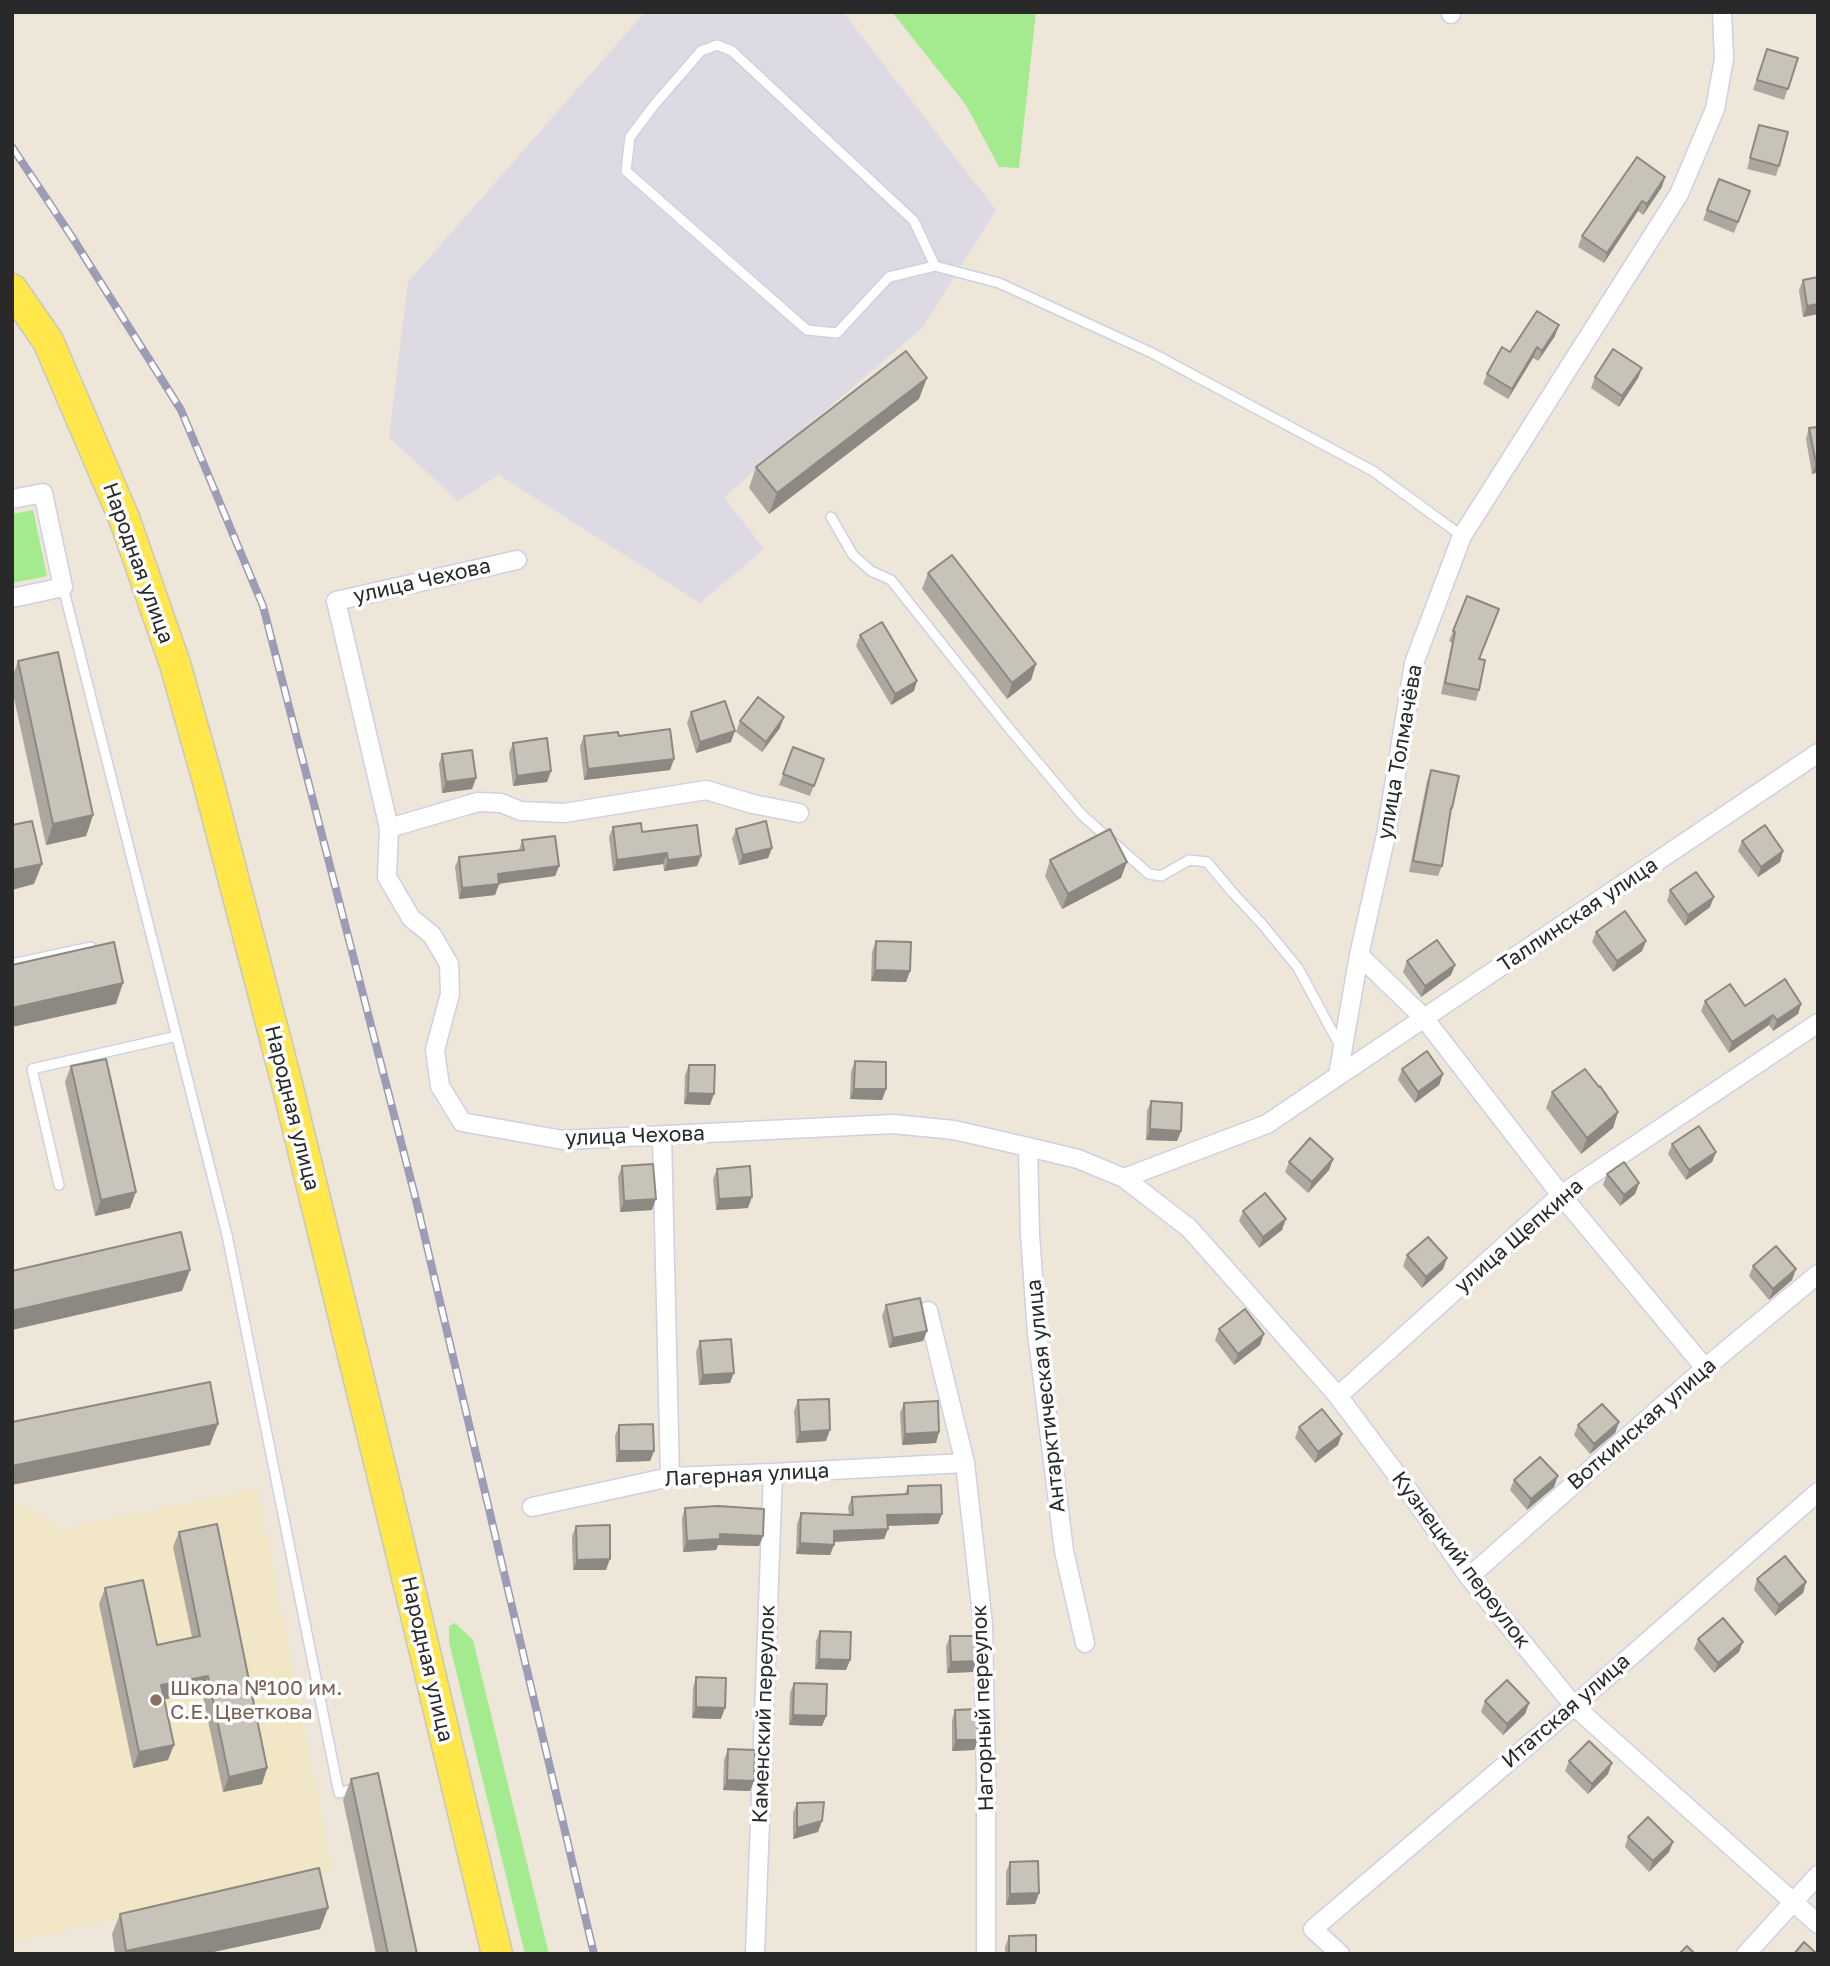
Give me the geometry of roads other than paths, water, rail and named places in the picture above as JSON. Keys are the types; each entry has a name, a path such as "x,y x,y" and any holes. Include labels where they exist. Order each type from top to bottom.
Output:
{"main road":[{"name":"Народная улица","path":"12,289 48,341 124,518 176,664 291,1102 497,1954"}],"street":[{"name":"улица Толмачёва","path":"1338,1076 1359,954 1386,835 1414,663 1462,536 1679,194 1715,109 1724,59 1723,12"},
{"path":"12,499 43,493 63,587 12,598"},
{"name":"улица Чехова","path":"517,559 336,601 389,828 387,877 411,918 432,935 449,964 450,994 435,1050 440,1086 463,1122 563,1140 893,1124 954,1130 1028,1147 1079,1159 1124,1178"},
{"name":"Таллинская улица","path":"1338,1076 1818,753"},
{"path":"389,828 478,802 501,803 521,811 564,813 706,790 753,804 799,813"},
{"path":"1359,954 1424,1018 1561,1195 1705,1368"},
{"name":"улица Щепкина","path":"1338,1396 1561,1195 1818,1023"},
{"path":"1124,1178 1267,1124 1338,1076"},
{"path":"662,1136 670,1476"},
{"name":"Антарктическая улица","path":"1028,1147 1030,1234 1037,1333 1064,1551 1085,1643"},
{"name":"Кузнецкий переулок","path":"1124,1178 1189,1228 1338,1396 1469,1577 1574,1706 1818,1924"},
{"name":"Воткинская улица","path":"1469,1577 1705,1368 1818,1274"},
{"name":"Нагорный переулок","path":"928,1311 965,1463 983,1624 986,1954"},
{"name":"Лагерная улица","path":"532,1507 670,1476 965,1463"},
{"name":"Каменский переулок","path":"755,1954 773,1473"},
{"name":"Итатская улица","path":"1340,1954 1313,1929 1574,1706 1818,1492"},
{"path":"1746,1954 1818,1875"}],"lane":[{"path":"935,266 914,221 732,51 717,45 701,51 654,104 630,137 626,171 807,330 837,333 889,277 935,266 999,284 1152,353 1373,471 1462,536"},
{"path":"831,517 853,555 871,571 891,580 1082,815 1149,874 1161,876 1189,860 1207,862 1298,968 1342,1050"},
{"path":"63,587 227,1235 339,1793 364,1785"},
{"path":"12,964 91,947"},
{"path":"59,1185 33,1069 177,1036"}],"railway":[{"path":"12,147 181,410 263,606 416,1200 594,1954"}],"place":[{"name":"Школа №100 им. С.Е. Цветкова","path":"156,1700"}]}
